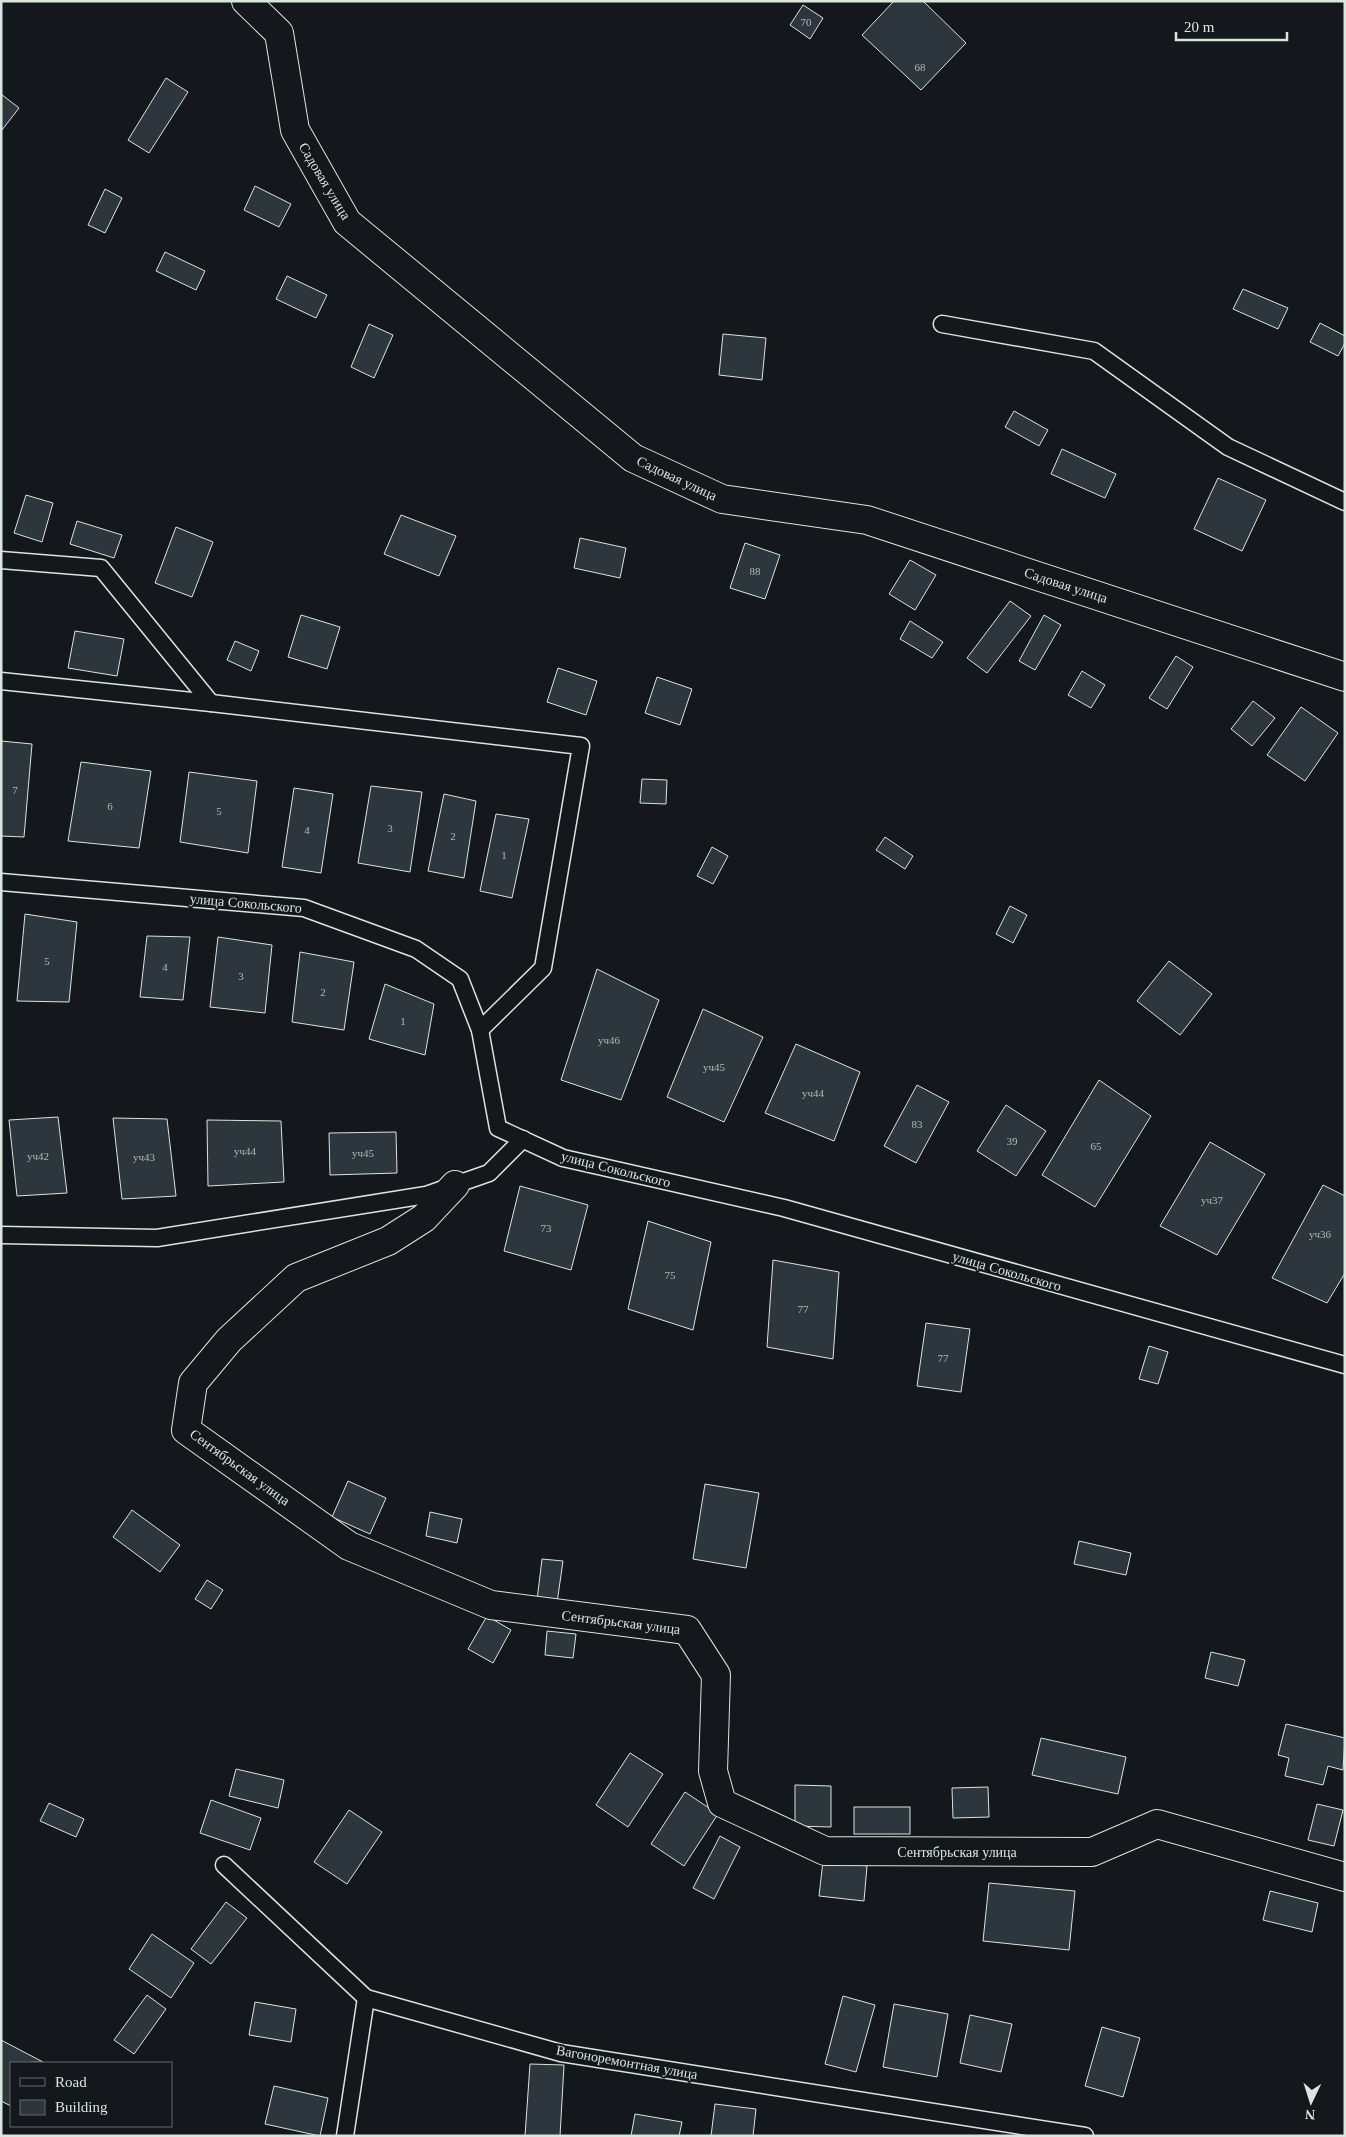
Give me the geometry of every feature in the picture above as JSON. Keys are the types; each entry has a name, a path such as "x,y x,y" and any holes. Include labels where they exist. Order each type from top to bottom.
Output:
{"street":[{"name":"Садовая улица","path":"246,1 279,33 295,130 348,222 633,458 722,499 867,520 1345,676"},
{"name":"Сентябрьская улица","path":"455,1185 424,1218 388,1241 296,1278 229,1340 192,1383 186,1430 349,1546 491,1604 687,1630 716,1675 714,1771 722,1803 825,1851 1092,1852 1157,1824 1345,1877"}],"lane":[{"path":"942,324 1094,351 1228,447 1345,502"},
{"path":"1,560 101,568 211,703"},
{"path":"1,681 211,703 581,746 543,968 480,1030"},
{"name":"улица Сокольского","path":"1,882 304,908 416,948 460,980 480,1030 498,1128 563,1158 784,1208 1345,1365"},
{"path":"1,1235 157,1238 426,1195 488,1173 523,1139"},
{"name":"Вагоноремонтная улица","path":"224,1864 366,1998 561,2053 1085,2136"},
{"path":"345,2136 366,1998"}],"building":[{"path":"894,1 923,1 966,43 921,90 862,35"},
{"path":"803,5 823,18 810,39 790,25"},
{"path":"166,78 188,92 149,153 128,140"},
{"path":"1,94 19,108 2,130 1,129"},
{"path":"255,186 291,204 279,227 244,210"},
{"path":"105,189 122,198 105,233 88,225"},
{"path":"165,252 205,271 196,290 156,271"},
{"path":"287,276 327,295 316,318 276,299"},
{"path":"1243,289 1288,308 1278,329 1233,309"},
{"path":"1320,323 1345,336 1345,343 1338,356 1310,342"},
{"path":"369,324 393,335 374,378 351,367"},
{"path":"723,334 766,338 762,380 719,375"},
{"path":"1014,411 1048,430 1039,446 1005,427"},
{"path":"1062,449 1116,474 1105,498 1051,474"},
{"path":"1218,478 1266,500 1242,551 1194,529"},
{"path":"26,495 53,503 42,542 14,533"},
{"path":"401,515 456,536 439,576 384,554"},
{"path":"77,521 122,535 114,558 70,544"},
{"path":"176,527 213,542 192,597 155,583"},
{"path":"580,538 626,548 620,578 574,568"},
{"path":"745,543 780,555 765,599 730,588"},
{"path":"910,560 936,575 915,610 889,594"},
{"path":"1010,601 1031,616 987,673 967,658"},
{"path":"301,615 340,627 327,669 288,657"},
{"path":"1044,615 1061,625 1035,670 1019,661"},
{"path":"910,621 943,642 932,658 900,639"},
{"path":"75,631 124,639 117,676 68,668"},
{"path":"235,641 259,651 251,671 227,660"},
{"path":"1176,656 1193,667 1167,709 1149,698"},
{"path":"558,668 597,681 586,715 547,702"},
{"path":"1082,671 1105,685 1091,708 1068,695"},
{"path":"657,677 692,689 680,725 645,713"},
{"path":"1253,701 1275,718 1252,746 1231,729"},
{"path":"1301,707 1338,733 1305,781 1267,755"},
{"path":"1,741 32,744 24,837 1,836"},
{"path":"81,762 151,771 139,848 68,841"},
{"path":"189,772 257,781 248,853 180,842"},
{"path":"642,779 667,780 666,804 640,803"},
{"path":"371,786 422,792 410,872 358,863"},
{"path":"294,788 333,794 321,873 282,867"},
{"path":"444,794 476,801 464,878 428,871"},
{"path":"496,814 529,819 512,898 480,891"},
{"path":"885,837 913,856 905,869 876,850"},
{"path":"712,847 728,856 713,884 697,876"},
{"path":"1010,906 1027,915 1013,943 996,934"},
{"path":"25,914 77,922 69,1002 17,1001"},
{"path":"147,936 190,937 183,1000 140,997"},
{"path":"218,937 272,945 265,1013 210,1007"},
{"path":"300,952 354,962 344,1030 292,1022"},
{"path":"1169,961 1212,994 1180,1035 1137,1001"},
{"path":"597,969 659,1000 621,1100 561,1080"},
{"path":"385,984 434,1004 425,1055 369,1039"},
{"path":"703,1009 763,1037 724,1122 667,1097"},
{"path":"796,1044 860,1072 834,1141 765,1113"},
{"path":"1099,1080 1151,1116 1095,1207 1042,1175"},
{"path":"917,1085 949,1102 916,1163 884,1146"},
{"path":"1006,1105 1046,1131 1016,1176 977,1151"},
{"path":"58,1117 67,1193 17,1196 9,1120"},
{"path":"113,1118 167,1119 176,1196 122,1199"},
{"path":"207,1120 281,1121 284,1182 208,1186"},
{"path":"396,1132 397,1173 330,1175 329,1133"},
{"path":"1210,1142 1265,1174 1217,1255 1160,1226"},
{"path":"1323,1185 1345,1196 1345,1273 1327,1303 1272,1278"},
{"path":"520,1186 588,1205 571,1270 504,1251"},
{"path":"648,1221 711,1242 693,1330 628,1309"},
{"path":"773,1260 839,1272 833,1359 767,1347"},
{"path":"926,1323 970,1329 961,1392 917,1386"},
{"path":"1149,1346 1168,1352 1158,1384 1139,1379"},
{"path":"348,1481 386,1498 370,1534 332,1517"},
{"path":"705,1484 759,1493 746,1568 693,1559"},
{"path":"132,1510 180,1545 160,1572 113,1537"},
{"path":"430,1512 462,1519 457,1543 426,1536"},
{"path":"1079,1541 1131,1553 1126,1575 1074,1564"},
{"path":"542,1559 563,1561 557,1603 537,1600"},
{"path":"207,1580 223,1590 211,1609 195,1599"},
{"path":"487,1616 511,1630 493,1663 468,1649"},
{"path":"547,1631 576,1634 573,1658 545,1655"},
{"path":"1211,1652 1245,1660 1238,1686 1205,1678"},
{"path":"1286,1724 1345,1738 1343,1770 1328,1766 1323,1785 1285,1776 1289,1758 1278,1755"},
{"path":"1041,1738 1126,1757 1118,1794 1032,1775"},
{"path":"630,1753 663,1774 628,1827 596,1805"},
{"path":"236,1769 284,1780 278,1808 229,1796"},
{"path":"795,1785 831,1786 831,1827 795,1826"},
{"path":"988,1787 989,1817 953,1818 952,1788"},
{"path":"685,1792 718,1814 684,1866 651,1844"},
{"path":"211,1800 261,1818 250,1850 200,1833"},
{"path":"49,1803 84,1819 76,1837 40,1821"},
{"path":"1317,1804 1343,1810 1334,1846 1308,1840"},
{"path":"854,1807 910,1807 910,1834 854,1834"},
{"path":"349,1810 382,1832 347,1884 314,1862"},
{"path":"720,1836 740,1847 714,1899 693,1888"},
{"path":"823,1861 867,1866 864,1901 819,1896"},
{"path":"989,1883 1075,1891 1069,1950 983,1941"},
{"path":"1270,1891 1318,1903 1312,1932 1263,1920"},
{"path":"226,1902 247,1918 211,1964 191,1949"},
{"path":"152,1934 194,1963 171,1998 129,1969"},
{"path":"147,1995 166,2009 134,2054 114,2040"},
{"path":"843,1996 875,2005 856,2072 825,2064"},
{"path":"255,2002 296,2009 291,2042 249,2035"},
{"path":"894,2004 948,2014 937,2077 883,2067"},
{"path":"970,2015 1012,2024 1001,2072 960,2063"},
{"path":"1102,2027 1140,2038 1123,2097 1085,2086"},
{"path":"1,2040 43,2062 10,2062 10,2106 1,2101"},
{"path":"530,2064 564,2065 560,2136 525,2136"},
{"path":"274,2086 328,2098 320,2136 265,2124"},
{"path":"715,2104 756,2109 753,2136 711,2136"},
{"path":"635,2114 682,2122 679,2136 631,2136"}]}
